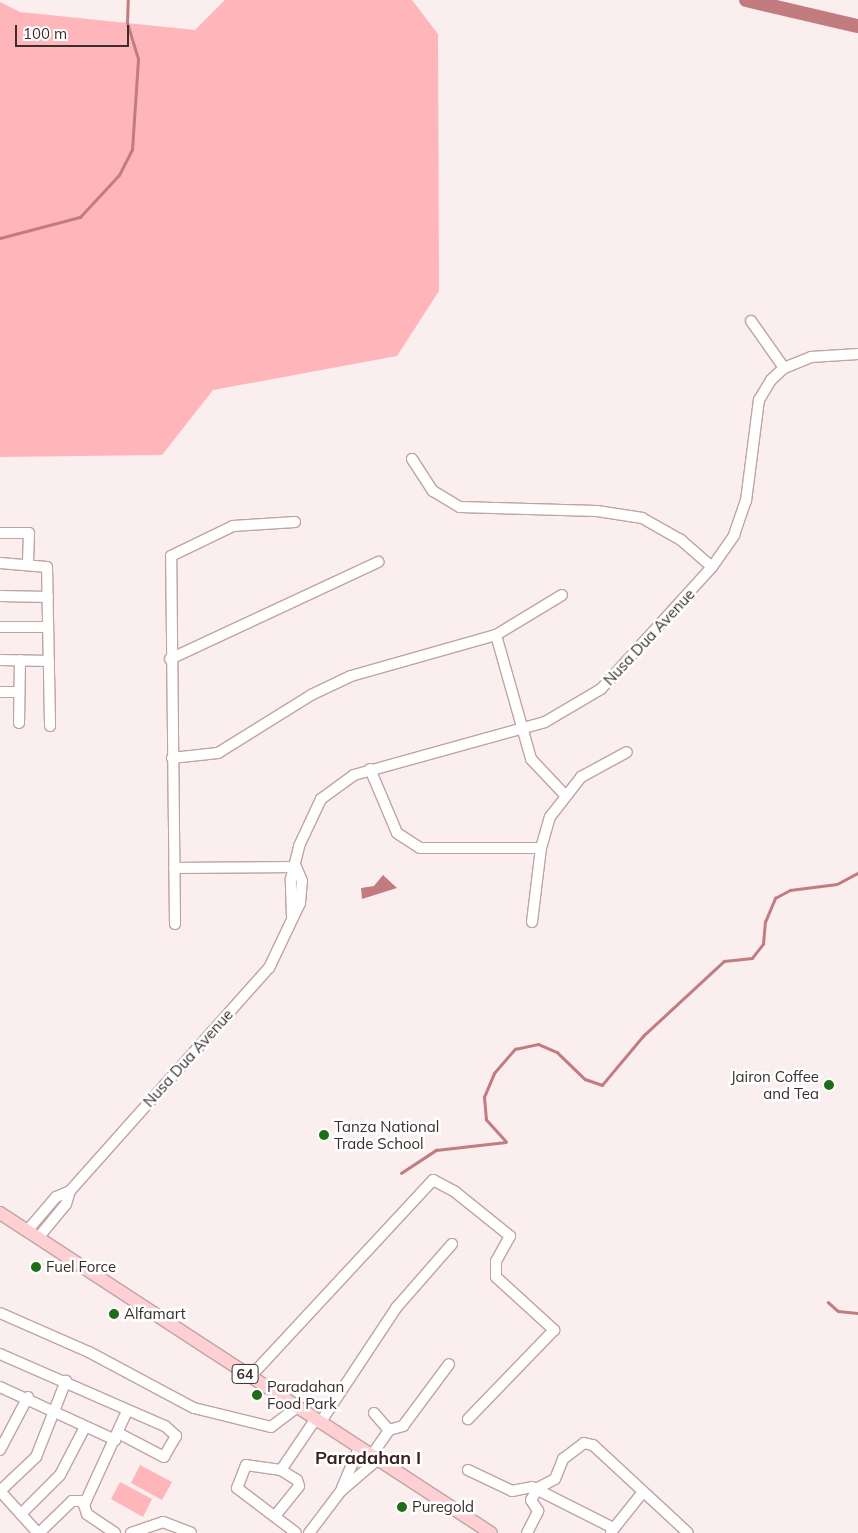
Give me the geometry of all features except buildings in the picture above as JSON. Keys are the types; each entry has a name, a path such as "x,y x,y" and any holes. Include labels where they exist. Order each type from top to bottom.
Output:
{"main road":[{"name":"64","path":"0,1213 296,1408 491,1533"}],"street":[{"path":"751,321 784,368"},
{"name":"Nusa Dua Avenue","path":"33,1234 56,1198 70,1192 269,968 292,916 288,902 303,831 321,800 343,780 370,769 521,729 564,714 601,689 712,567 734,535 746,501 759,400 784,368 811,357 858,354"},
{"path":"412,459 433,491 460,507 597,511 642,518 681,540 712,567"},
{"path":"175,924 170,659 171,556 233,526 295,522"},
{"path":"0,533 29,533 28,564"},
{"path":"170,659 378,562"},
{"path":"0,563 46,565 50,726"},
{"path":"172,758 218,753 237,744 311,695 351,676 496,635 562,595"},
{"path":"0,596 48,597"},
{"path":"0,627 48,627"},
{"path":"496,635 521,729 537,770 564,794"},
{"path":"0,660 49,661"},
{"path":"20,660 20,723"},
{"path":"0,692 20,692"},
{"path":"532,922 541,848 550,817 564,794 592,768 627,752"},
{"path":"370,769 397,833 420,848 541,848"},
{"path":"174,868 296,867"},
{"path":"250,1377 433,1180 454,1191 510,1236 496,1260 496,1277 554,1330 468,1419"},
{"path":"281,1470 387,1322 452,1244"},
{"path":"0,1313 88,1352 194,1408 272,1427 296,1408"},
{"path":"0,1354 66,1380 127,1411 172,1430 176,1436 164,1457 116,1436 85,1427 28,1397 0,1387"},
{"path":"309,1533 341,1491 374,1458 389,1430 402,1426 449,1364"},
{"path":"66,1380 36,1457 0,1491 38,1533 72,1501 86,1501"},
{"path":"0,1450 28,1397"},
{"path":"115,1533 87,1514 86,1501 127,1411"},
{"path":"374,1413 389,1430"},
{"path":"21,1514 60,1474 85,1427"},
{"path":"527,1533 538,1512 531,1500 536,1490 555,1479 563,1460 584,1443 593,1446 688,1533"},
{"path":"341,1491 358,1448"},
{"path":"275,1516 298,1486 281,1470 246,1465 237,1488 296,1533"},
{"path":"468,1470 512,1491 529,1486 612,1531 643,1492"},
{"path":"132,1533 163,1522 191,1533"}],"shaded area":[{"path":"225,0 412,0 438,34 439,291 397,356 213,390 162,455 0,457 0,2 20,12 195,30"},
{"path":"383,875 397,888 362,899 361,888 374,886"},
{"path":"140,1465 172,1482 162,1500 131,1483"},
{"path":"120,1482 152,1499 143,1517 111,1499"}],"waterway":[{"path":"0,238 80,217 119,175 132,150 138,59 127,23 128,0"},
{"path":"746,0 858,26"},
{"path":"401,1173 436,1150 506,1142 486,1120 484,1097 494,1073 515,1049 538,1044 557,1052 585,1079 602,1085 643,1036 724,961 752,958 763,944 765,922 775,898 790,890 837,884 858,873"},
{"path":"828,1302 838,1311 858,1313"}],"place":[{"name":"Jairon Coffee and Tea","path":"829,1085"},
{"name":"Tanza National Trade School","path":"324,1135"},
{"name":"Fuel Force","path":"36,1267"},
{"name":"Alfamart","path":"114,1314"},
{"name":"Paradahan Food Park","path":"257,1395"},
{"name":"Puregold","path":"402,1507"}],"district":[{"name":"Paradahan I","path":"368,1458"}]}
